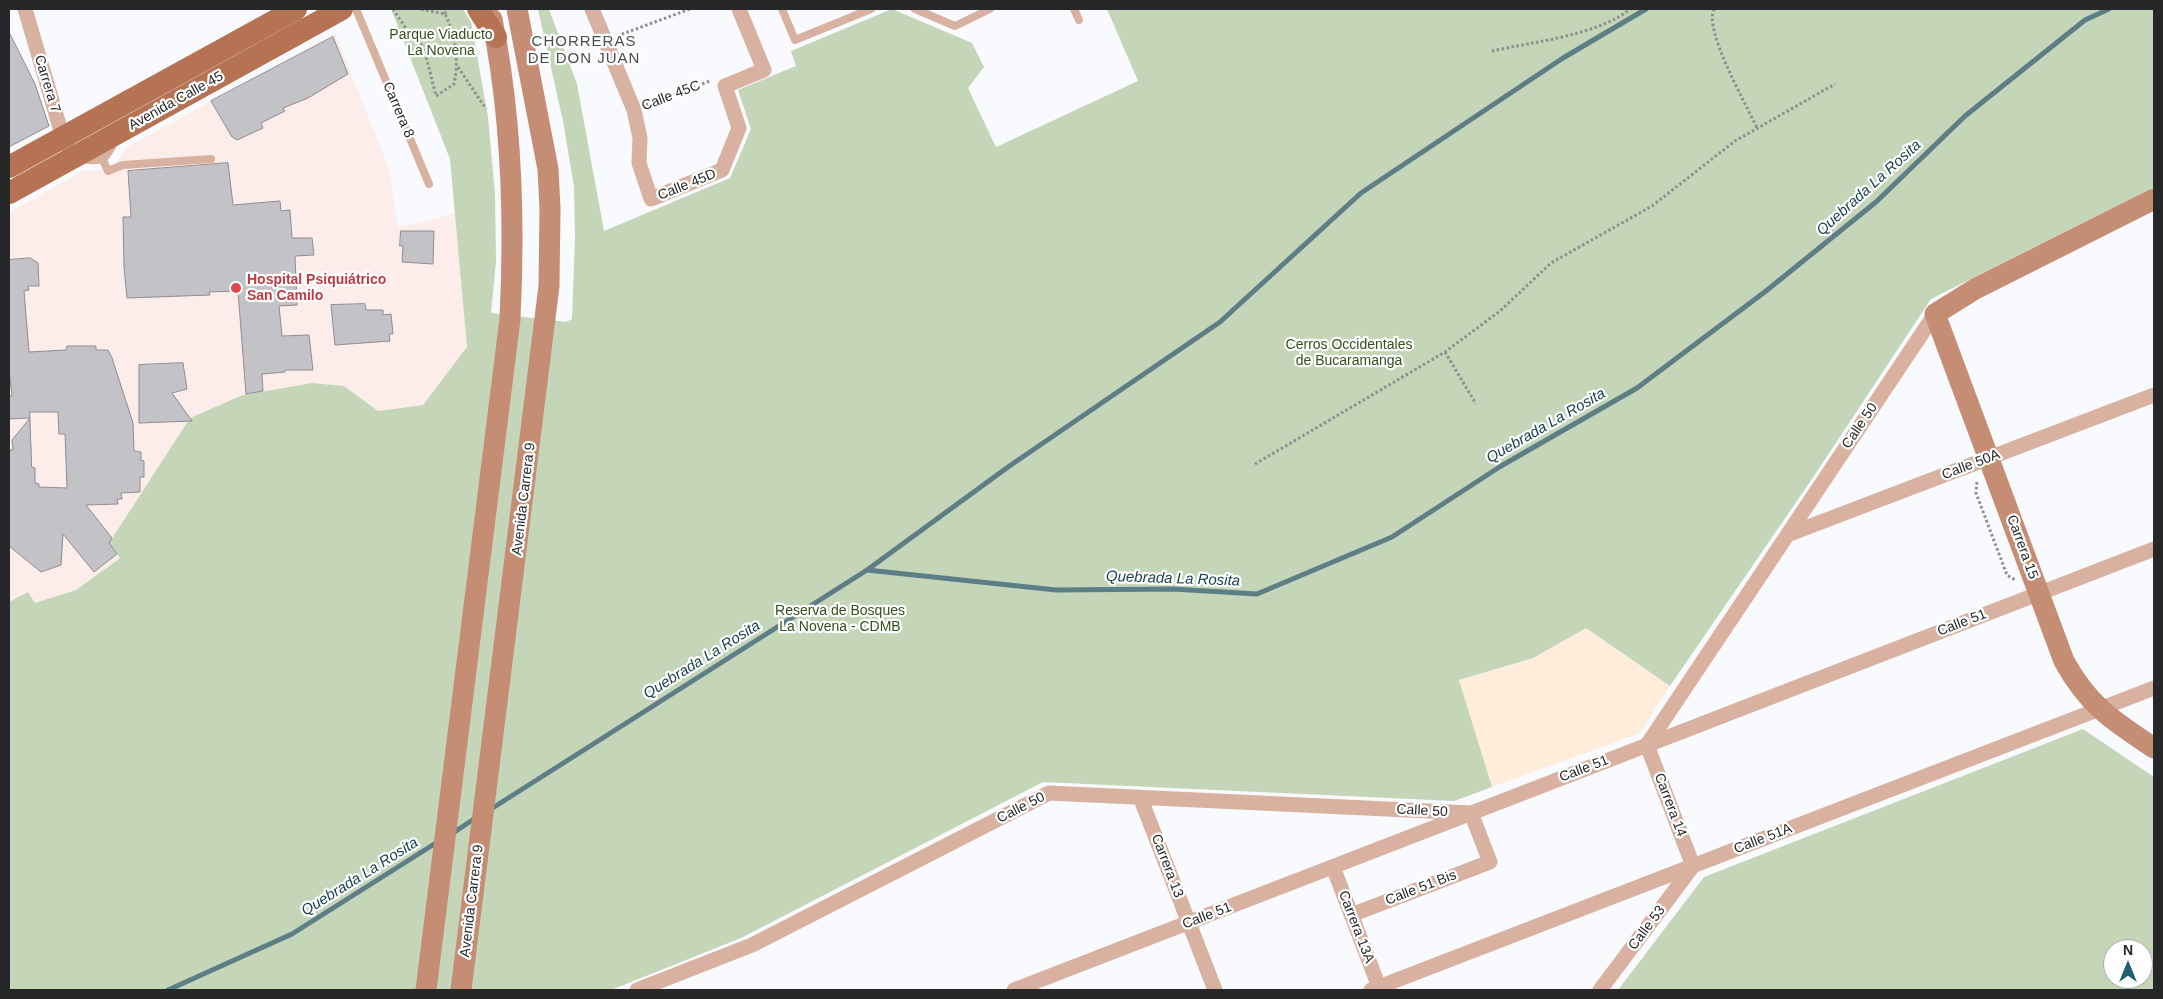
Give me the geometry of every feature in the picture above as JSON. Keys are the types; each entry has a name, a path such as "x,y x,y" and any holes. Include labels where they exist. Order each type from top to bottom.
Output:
{"main road":[{"name":"Avenida Calle 45","path":"9,193 68,148 296,9"},
{"name":"Avenida Calle 45","path":"9,167 118,133 342,9"},
{"path":"478,9 496,37"},
{"path":"426,990 510,319 513,222 511,174 507,116 496,37 490,9"},
{"name":"Avenida Carrera 9","path":"461,990 546,324 551,249 548,169 517,9"},
{"name":"Calle 50","path":"1935,314 1975,289 2154,199"},
{"name":"Carrera 15","path":"1935,314 2064,661 2075,682 2099,709 2154,748"}],"street":[{"name":"Carrera 7","path":"25,9 68,148"},
{"path":"296,9 307,28"},
{"path":"592,9 634,110"},
{"path":"724,86 764,70 739,9"},
{"name":"Calle 45D","path":"634,110 640,138 639,163 652,199 722,170 739,128 724,86"},
{"name":"Calle 50","path":"1647,745 1935,314"},
{"name":"Calle 50A","path":"1787,535 2154,395"},
{"name":"Calle 51","path":"1014,990 2154,549"},
{"name":"Calle 51A","path":"1375,989 2154,688"},
{"name":"Carrera 14","path":"1647,745 1693,866"},
{"name":"Calle 50","path":"638,990 752,945 1049,793 1471,813"},
{"name":"Carrera 13","path":"1140,797 1215,990"},
{"name":"Calle 51 Bis","path":"1351,915 1490,862 1471,813"},
{"name":"Calle 53","path":"1600,990 1693,866"},
{"name":"Carrera 13A","path":"1332,867 1351,915 1375,989"}],"lane":[{"name":"Carrera 8","path":"356,9 429,184"},
{"path":"782,9 795,40 871,9"},
{"path":"915,9 955,26 990,9"},
{"path":"1074,9 1079,20"},
{"path":"68,148 97,162 109,155 118,133"},
{"path":"102,158 108,172 123,165 211,159"}],"path":[{"path":"394,9 407,30 419,39 428,60 436,96 454,84 458,66 451,27 445,14 446,9"},
{"path":"418,9 445,14"},
{"path":"605,40 690,9"},
{"path":"1492,51 1584,31 1621,16 1630,9"},
{"path":"1714,9 1712,13 1717,44 1757,128"},
{"path":"458,66 488,112"},
{"name":"Calle 45C","path":"634,110 712,80 724,86"},
{"path":"1255,464 1444,352 1500,311 1551,263 1652,206 1735,141 1835,84"},
{"path":"1444,352 1476,404"}],"shaded area":[{"name":"Hospital Psiquiátrico San Camilo","path":"335,33 389,169 398,228 456,213 467,347 423,405 378,411 344,386 312,383 243,395 188,421 109,543 120,558 76,590 35,603 28,592 9,602 9,213 82,171 98,170 117,162 126,148"},
{"path":"1586,628 1670,686 1640,733 1492,787 1459,680 1533,658"}],"green space":[{"name":"Cerros Occidentales de Bucaramanga","path":"391,9 463,9 471,22 488,117 495,194 496,262 491,313 566,322 572,319 575,237 574,187 563,121 538,9 549,9 577,84 604,231 730,178 751,129 738,90 796,66 791,51 892,9 972,43 984,67 968,88 996,147 1138,81 1107,9 2154,9 2154,187 1931,299 1812,479 1670,686 1586,628 1533,658 1459,680 1492,787 1454,801 1043,782 741,938 611,990 9,990 9,602 28,592 35,603 76,590 120,558 109,543 190,418 243,395 312,383 344,386 378,411 423,405 467,347 450,159"},
{"path":"2083,729 2154,777 2154,990 1618,990 1704,877"}],"building":[{"path":"9,32 35,84 49,126 9,147"},
{"path":"333,37 348,74 308,98 283,108 285,111 261,123 263,128 237,140 232,137 211,101"},
{"path":"228,163 233,205 280,201 281,211 290,210 292,238 312,238 314,255 295,256 297,305 279,306 282,336 309,335 313,370 285,370 285,372 262,374 263,391 246,394 238,291 209,292 210,295 127,298 124,267 123,217 131,217 128,171"},
{"path":"401,231 434,231 433,264 402,262 403,246 400,246"},
{"path":"30,258 38,263 39,286 28,286 29,290 24,291 29,352 66,350 67,346 96,346 96,350 108,350 133,423 134,451 141,452 141,460 144,461 144,477 140,477 140,492 121,493 122,499 117,499 118,504 86,505 112,538 109,543 117,554 94,572 63,534 61,565 41,572 9,546 9,450 13,450 12,440 30,418 9,419 9,396 12,396 9,370 9,260","holes":["30,412 58,412 59,434 65,434 67,488 39,487 39,484 35,483 35,468 32,467"]},
{"path":"365,304 366,310 383,310 383,315 391,314 393,334 389,334 390,341 335,345 331,305"},
{"path":"183,363 187,389 172,393 192,421 139,423 139,365"}],"waterway":[{"path":"867,570 1008,467 1220,322 1361,193 1563,58 1646,9"},
{"name":"Quebrada La Rosita","path":"491,809 867,570 1056,590 1173,589 1257,594 1392,537 1501,466 1637,388 1766,291 1876,202 1965,116 2085,20 2109,9"},
{"name":"Quebrada La Rosita","path":"453,833 477,817"},
{"name":"Quebrada La Rosita","path":"168,990 292,934 439,841"}],"place":[{"name":"Hospital Psiquiátrico San Camilo","path":"236,288"}],"district":[{"name":"CHORRERAS DE DON JUAN","path":"584,50"}],"park label":[{"name":"Parque Viaducto La Novena","path":"441,43"},
{"name":"Reserva de Bosques La Novena - CDMB","path":"840,620"}]}
